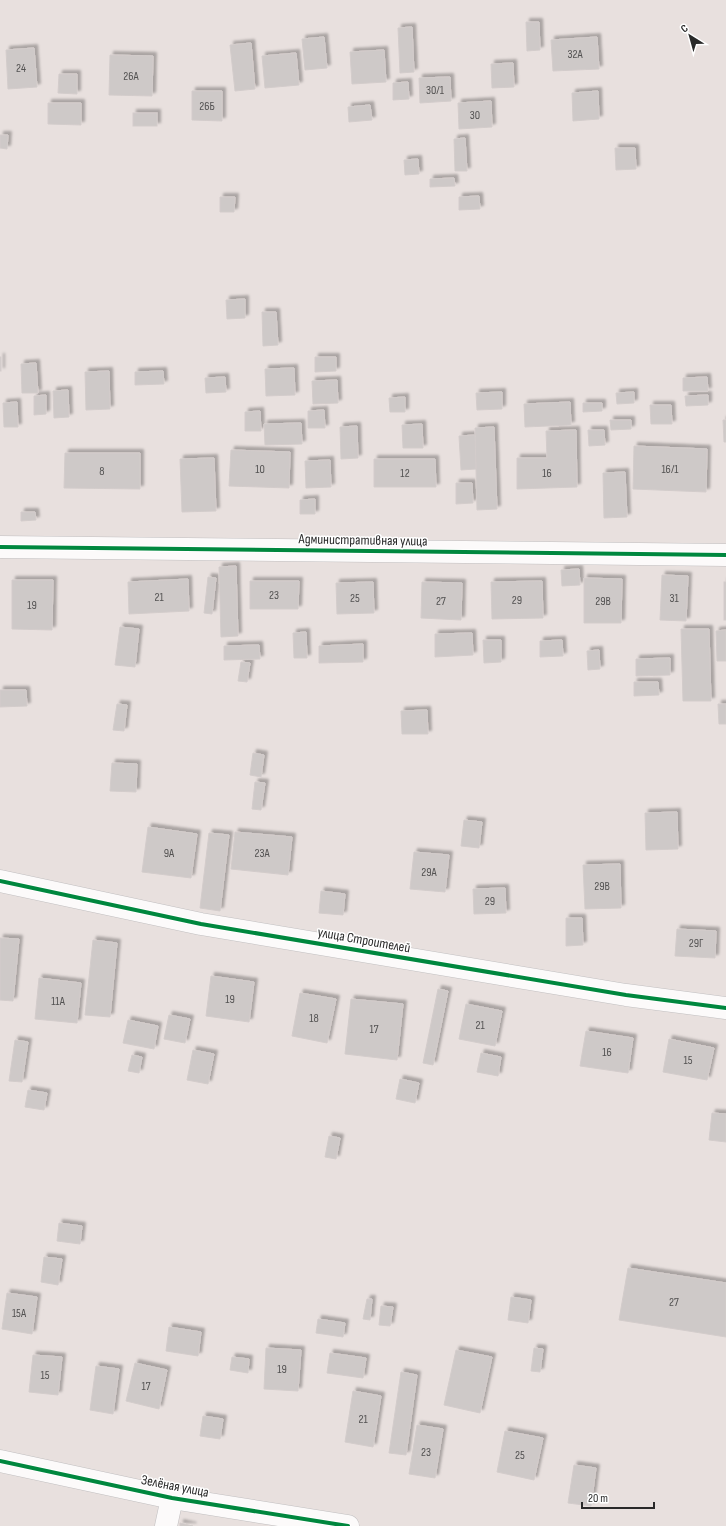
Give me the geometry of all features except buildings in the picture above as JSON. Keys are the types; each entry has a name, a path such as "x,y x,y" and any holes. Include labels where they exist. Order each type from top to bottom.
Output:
{"street":[{"name":"Административная улица","path":"0,547 726,555"},
{"name":"улица Строителей","path":"0,881 201,924 626,995 726,1008"},
{"name":"Зелёная улица","path":"0,1461 172,1498 348,1526"},
{"path":"166,1526 172,1498"}],"cycle path":[{"path":"0,547 726,555"},
{"path":"0,881 201,924 626,995 726,1008"},
{"path":"0,1461 172,1498 348,1526"}]}
